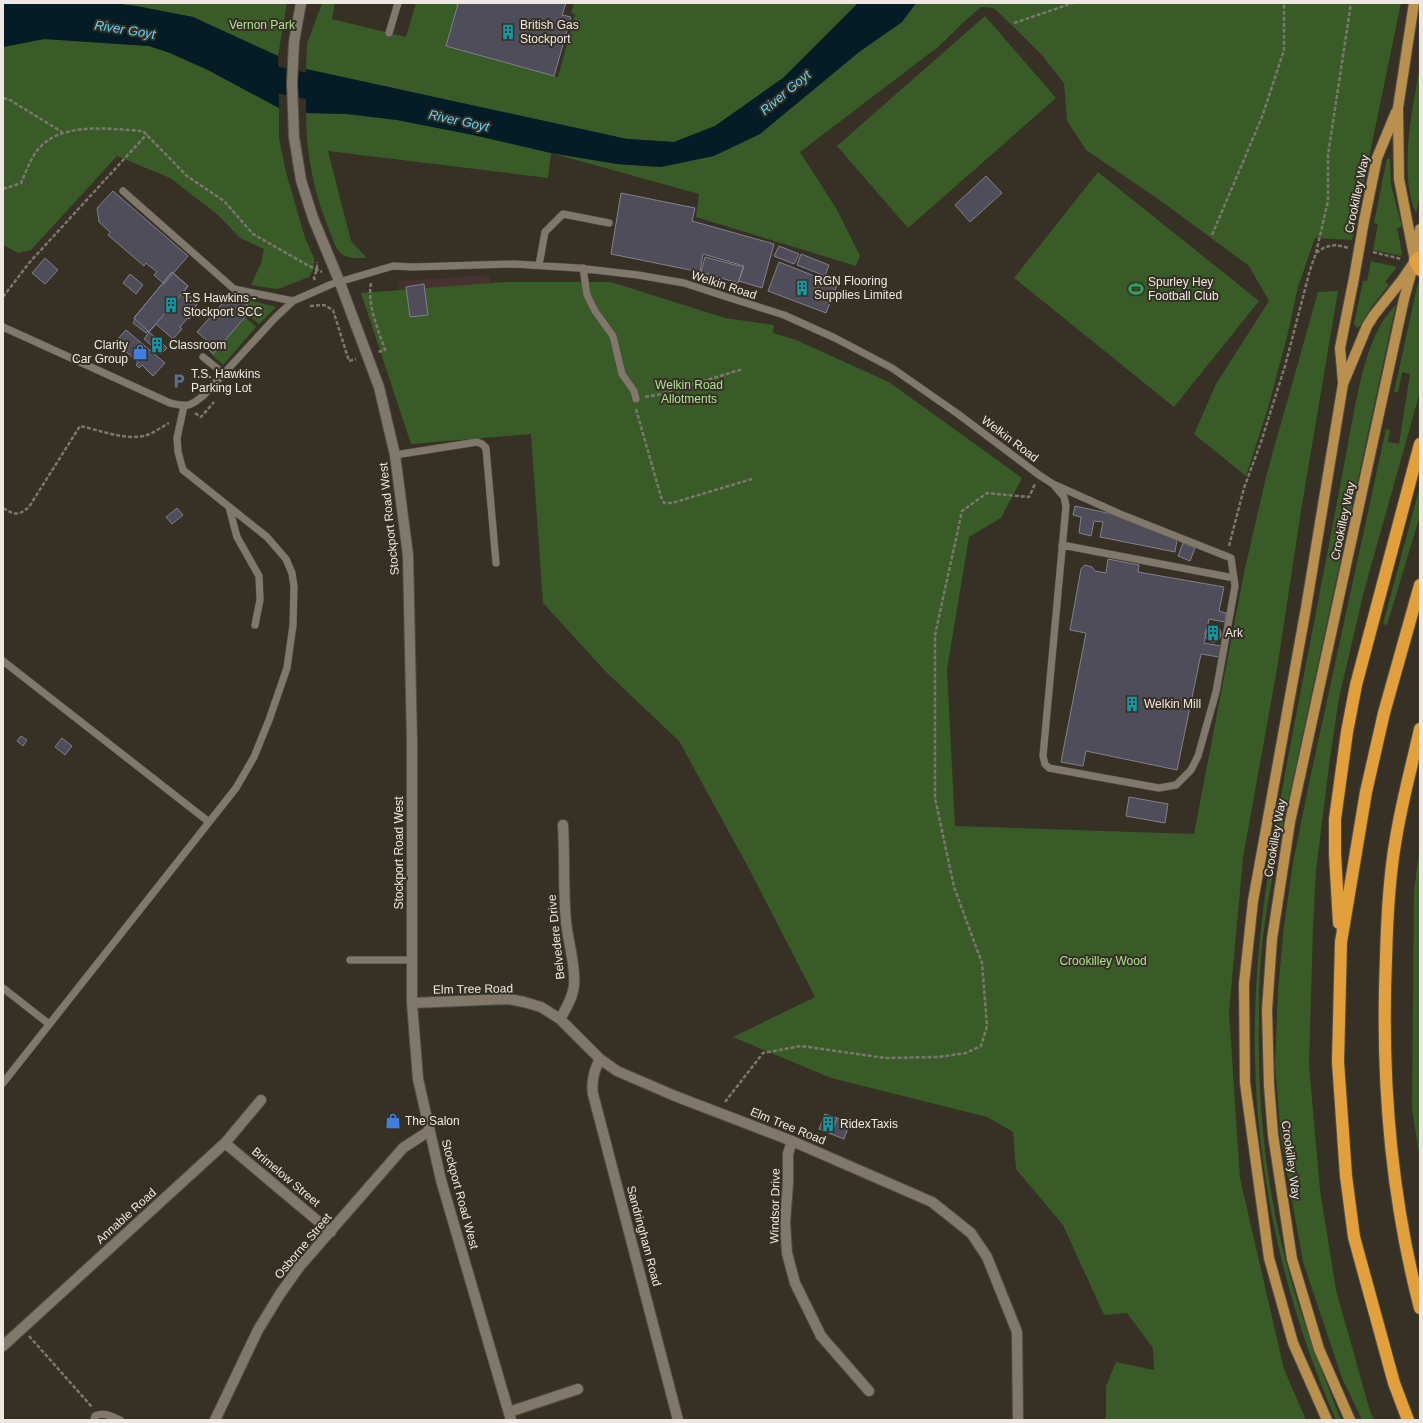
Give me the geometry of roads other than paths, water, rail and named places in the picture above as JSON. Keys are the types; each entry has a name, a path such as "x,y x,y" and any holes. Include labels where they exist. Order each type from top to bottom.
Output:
{"highway":[{"path":"1408,1420 1394,1383 1354,1237 1346,1176 1338,1062 1341,942 1335,854 1335,820 1347,732 1356,685 1420,444"},
{"path":"1341,942 1366,792 1384,713 1420,585"},
{"path":"1420,729 1396,838 1388,902 1384,1007 1387,1109 1395,1186 1409,1265 1420,1308"}],"main road":[{"name":"Crookilley Way","path":"1414,3 1398,108 1399,179 1418,263"},
{"name":"Crookilley Way","path":"1343,384 1340,348 1364,221 1377,158 1398,108"},
{"name":"Crookilley Way","path":"1350,1420 1319,1349 1292,1259 1273,1135 1269,1085 1267,1010 1272,939 1290,822 1404,299 1418,263 1420,229"},
{"name":"Crookilley Way","path":"1328,1420 1294,1343 1268,1258 1245,1083 1244,984 1253,901 1306,608 1343,384 1367,326 1374,314 1418,263"}],"street":[{"name":"Stockport Road West","path":"301,3 294,42 292,83 292,116 297,156 307,201 340,282 379,387 395,455 408,555 412,743 412,1003 418,1079 441,1180 510,1416"},
{"name":"Belvedere Drive","path":"560,1019 569,1003 574,988 574,978 565,914 565,852 563,825"},
{"name":"Elm Tree Road","path":"412,1003 508,999 542,1008 560,1019 600,1060 617,1071 792,1141 932,1202 971,1233 987,1257 1017,1332 1018,1420"},
{"name":"Sandringham Road","path":"600,1060 596,1067 593,1080 593,1094 678,1420"},
{"name":"Annable Road","path":"3,1346 225,1143 261,1100"},
{"name":"Osborne Street","path":"215,1420 258,1330 300,1266 403,1148 429,1131"},
{"name":"Windsor Drive","path":"792,1141 788,1154 788,1183 785,1222 787,1253 795,1283 821,1336 869,1391"},
{"name":"Brimelow Street","path":"225,1143 331,1232"},
{"path":"510,1416 578,1389"}],"lane":[{"path":"389,33 398,3"},
{"path":"123,191 234,289 293,301"},
{"path":"539,265 545,232 563,214 608,223"},
{"name":"Welkin Road","path":"184,406 195,403 275,318 293,301 332,284 373,271 392,266 413,267 514,264 583,268 638,275 684,283 784,315 835,338 892,368 958,414 1053,484 1120,514 1231,558 1234,578"},
{"path":"583,268 587,296 595,311 613,336 622,374 634,391 636,399"},
{"path":"3,327 170,403 184,406 177,438 183,470 267,537 286,559 292,573 294,587 293,625 287,668 269,720 254,757 236,788 3,1083"},
{"path":"203,357 223,373"},
{"path":"395,455 477,442 486,448 496,563"},
{"name":"Welkin Road","path":"1053,484 1064,497 1066,506 1062,545"},
{"path":"228,507 236,537 259,576 260,600 255,625"},
{"path":"1062,545 1234,578 1235,586 1216,692 1198,756 1191,770 1176,785 1159,788 1049,768 1044,764 1043,756 1062,545"},
{"path":"3,661 209,822"},
{"path":"350,960 412,960"},
{"path":"3,988 49,1024"},
{"path":"95,1418 101,1414 110,1415 120,1420"}],"water":[{"path":"3,3 111,3 136,6 193,17 278,56 279,108 208,70 170,53 149,46 44,39 3,47"},
{"path":"858,3 916,3 902,22 859,52 760,134 714,156 661,167 617,164 551,153 473,135 397,120 347,114 306,113 306,69 627,139 674,142 715,126 783,78"}],"waterway":[{"name":"River Goyt","path":"245,67 278,80 340,93"}],"place":[{"name":"British Gas Stockport","path":"508,32"},
{"name":"RGN Flooring Supplies Limited","path":"802,288"},
{"name":"Spurley Hey Football Club","path":"1136,289"},
{"name":"T.S Hawkins - Stockport SCC","path":"171,305"},
{"name":"Classroom","path":"157,345"},
{"name":"Clarity Car Group","path":"140,352"},
{"name":"T.S. Hawkins Parking Lot","path":"179,381"},
{"name":"Ark","path":"1213,633"},
{"name":"Welkin Mill","path":"1132,704"},
{"name":"The Salon","path":"393,1121"},
{"name":"RidexTaxis","path":"828,1124"}],"park label":[{"name":"Vernon Park","path":"262,25"},
{"name":"Welkin Road Allotments","path":"689,392"},
{"name":"Crookilley Wood","path":"1103,961"}]}
